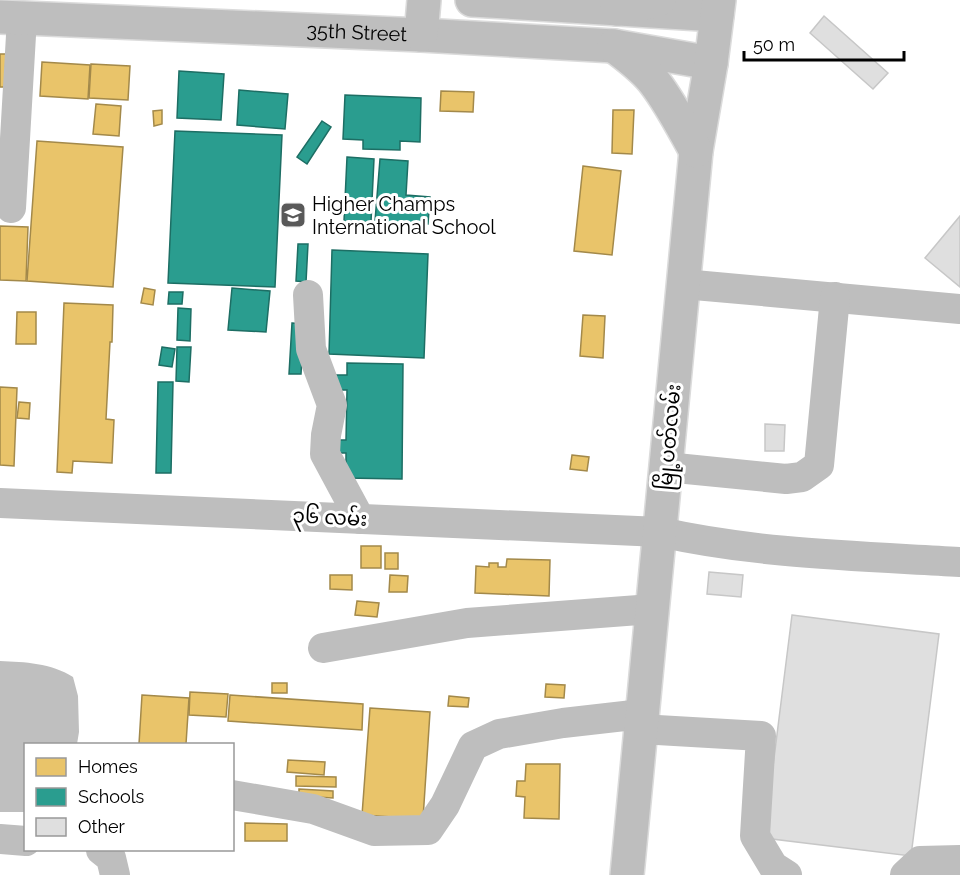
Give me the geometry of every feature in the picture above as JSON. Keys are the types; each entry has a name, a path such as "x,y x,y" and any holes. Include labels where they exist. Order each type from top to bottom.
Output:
{"main road":[{"path":"422,35 424,0"},
{"path":"472,0 518,1 617,9 718,7"},
{"path":"617,9 659,0"},
{"name":"မြို့ပတ်လမ်း","path":"627,875 696,151 718,7"},
{"name":"35th Street","path":"11,18 422,35 614,46 711,63"},
{"path":"614,46 654,82 696,151"}],"street":[{"path":"11,18 11,208"},
{"path":"683,284 960,309"},
{"path":"308,295 311,350 332,405 325,454 360,519"},
{"path":"666,467 786,479 802,477 819,465 835,297"},
{"name":"၃၆ လမ်း","path":"0,503 660,532 700,541 758,548 960,562"},
{"path":"323,648 467,623 652,609"},
{"path":"234,795 314,809 374,831 428,830 445,805 473,746 499,734 562,723 641,721 761,736 755,836 773,866 787,875"},
{"path":"0,839 24,841"},
{"path":"103,851 111,858 115,875"},
{"path":"905,875 920,861 960,860"}],"shaded area":[{"path":"0,661 38,664 65,672 73,677 78,696 77,743 24,743 24,812 0,812"}],"building: Homes":[{"path":"0,54 6,54 5,87 0,87"},
{"path":"42,62 90,65 88,99 40,96"},
{"path":"91,64 130,66 128,100 89,98"},
{"path":"441,91 474,92 473,112 440,111"},
{"path":"96,104 121,106 119,136 93,134"},
{"path":"162,110 162,124 154,126 153,111"},
{"path":"613,110 634,110 632,154 612,153"},
{"path":"37,141 123,147 113,287 27,281"},
{"path":"583,166 621,171 612,255 574,251"},
{"path":"0,226 28,227 26,281 0,280"},
{"path":"144,288 155,290 153,305 141,303"},
{"path":"64,303 113,305 106,419 114,420 112,463 73,461 72,473 57,472"},
{"path":"17,312 36,312 36,344 16,344"},
{"path":"583,315 605,316 603,358 580,356"},
{"path":"0,387 17,388 14,466 0,465"},
{"path":"19,402 30,403 29,419 17,418"},
{"path":"572,455 589,457 587,471 570,469"},
{"path":"361,546 381,546 381,568 361,568"},
{"path":"385,553 398,553 398,569 385,569"},
{"path":"507,559 550,560 549,596 475,593 476,566 489,567 489,563 498,563 498,567 506,567"},
{"path":"330,575 352,575 352,590 330,589"},
{"path":"390,575 408,576 407,592 389,592"},
{"path":"357,601 379,603 377,617 355,615"},
{"path":"272,683 287,683 287,693 272,693"},
{"path":"546,684 565,685 564,698 545,697"},
{"path":"190,692 228,694 226,717 189,715"},
{"path":"142,695 189,698 186,743 139,743"},
{"path":"230,695 363,704 362,730 228,721"},
{"path":"449,696 469,698 468,707 448,706"},
{"path":"370,708 430,712 423,819 362,815"},
{"path":"288,760 325,762 324,775 287,772"},
{"path":"526,764 560,764 559,819 524,818 525,797 516,796 517,781 525,781"},
{"path":"296,776 336,777 336,787 296,786"},
{"path":"299,789 333,791 333,798 299,796"},
{"path":"245,823 287,824 287,841 245,841"}],"building: Schools":[{"path":"179,71 224,74 221,120 177,118"},
{"path":"239,90 288,94 285,129 237,125"},
{"path":"345,95 421,98 420,142 400,141 400,150 363,149 363,140 343,139"},
{"path":"322,121 331,127 307,164 297,157"},
{"path":"175,131 282,135 275,287 168,283"},
{"path":"347,157 374,159 371,222 344,221"},
{"path":"380,159 408,161 406,195 430,197 428,224 375,221"},
{"path":"298,244 308,244 306,282 296,281"},
{"path":"332,250 428,254 424,358 329,354"},
{"path":"232,288 270,291 266,332 228,330"},
{"path":"169,292 183,292 182,304 168,304"},
{"path":"178,308 191,309 190,341 177,340"},
{"path":"292,323 304,324 301,374 289,374"},
{"path":"162,347 175,349 172,367 159,365"},
{"path":"177,347 191,347 189,382 176,381"},
{"path":"347,363 403,364 402,479 346,478 346,453 331,453 331,440 346,440 347,390 333,390 333,375 347,375"},
{"path":"158,382 173,382 171,473 156,473"}],"building: Other":[{"path":"824,16 888,73 873,89 810,33"},
{"path":"960,216 960,287 925,258"},
{"path":"765,424 785,425 784,451 765,451"},
{"path":"709,572 743,575 741,597 707,594"},
{"path":"792,615 939,634 911,856 764,838"}],"place":[{"name":"Higher Champs International School","path":"293,215"}]}
